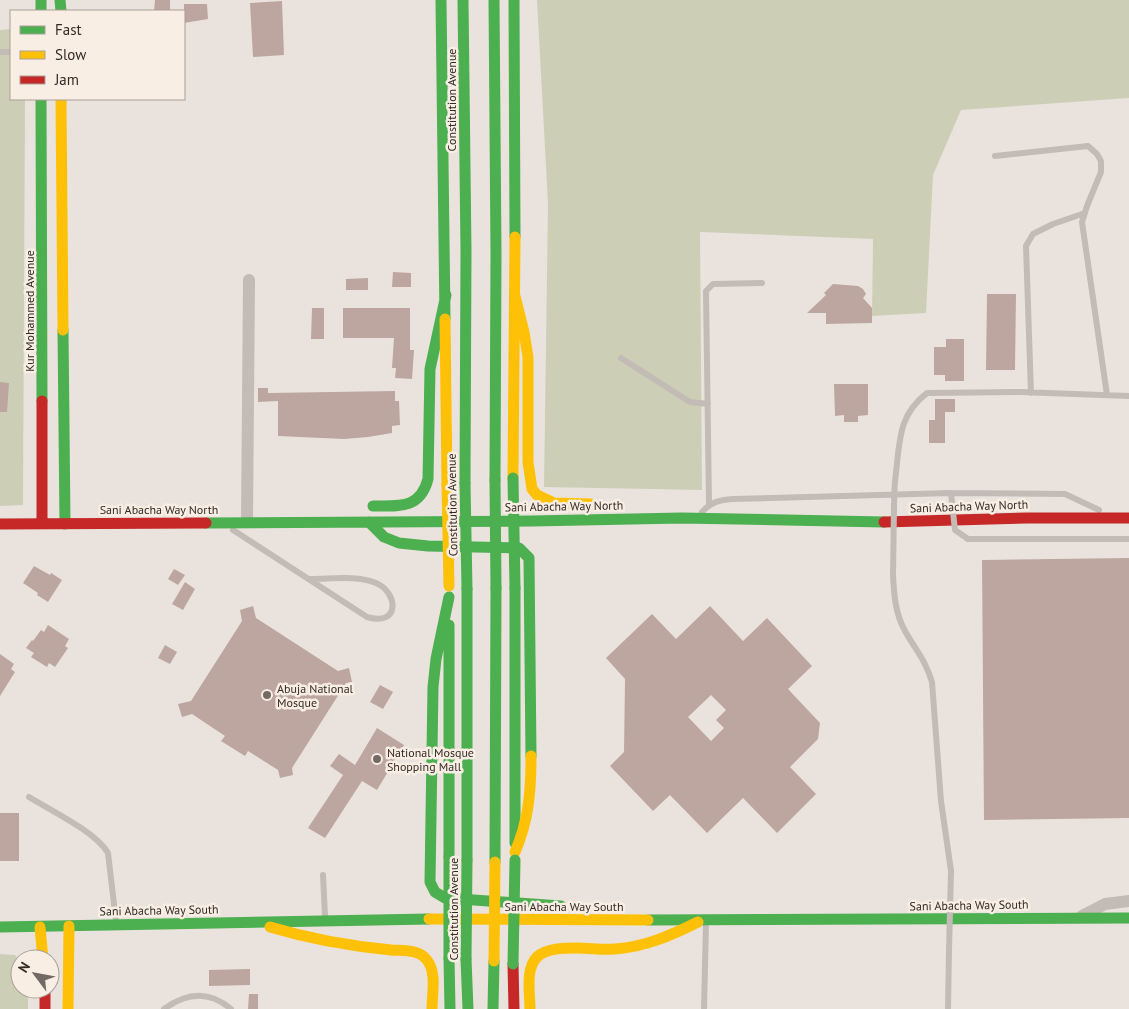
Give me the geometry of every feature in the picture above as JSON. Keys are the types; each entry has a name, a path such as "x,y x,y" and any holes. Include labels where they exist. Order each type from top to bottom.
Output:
{"main road":[{"path":"434,0 442,34"},
{"name":"Constitution Avenue","path":"441,0 449,592 450,1009"},
{"name":"Constitution Avenue","path":"463,0 466,241 466,959 468,1009"},
{"path":"492,1009 495,862 496,588 494,0"},
{"path":"514,1009 515,588 513,386 515,296 514,13 516,0"},
{"name":"Kur Mohammed Avenue","path":"41,100 43,270 42,524"},
{"path":"61,100 65,524"},
{"path":"364,506 403,506 413,503 427,489 429,385 434,345 446,294"},
{"path":"515,296 528,357 528,462 532,489 537,495 554,504 605,504"},
{"path":"650,507 682,518"},
{"path":"247,522 280,512"},
{"name":"Sani Abacha Way North","path":"0,524 682,518 898,522 1026,518 1129,518"},
{"path":"369,522 384,537 398,543 428,546 519,548 529,558 531,789 525,832 515,856"},
{"path":"449,592 437,651 433,687 430,882 432,890 437,895 445,898 584,909 605,920"},
{"name":"Sani Abacha Way South","path":"0,927 325,920 1129,918"},
{"path":"530,1009 532,968 537,958 545,951 616,949 640,946 666,938 704,920"},
{"path":"254,922 321,941 347,946 409,951 422,956 427,960 430,967 432,1009"},
{"path":"68,1009 69,926"},
{"path":"40,927 42,949"}],"street":[{"path":"247,522 249,280"},
{"path":"1078,918 1105,904 1129,901"}],"lane":[{"path":"995,156 1088,146 1097,154 1101,161 1101,172 1082,222 1107,395"},
{"path":"1031,393 1026,246 1034,234 1053,224 1085,213"},
{"path":"709,504 706,291 713,284 762,283"},
{"path":"621,358 690,402 708,404"},
{"path":"948,1009 951,871 941,801 932,682 928,667 904,630 894,598 894,494 900,433 905,419 916,401 927,394 1031,393 1129,396"},
{"path":"951,493 955,530 968,539 1129,539"},
{"path":"696,518 709,504 720,500 951,493 1065,494 1116,518"},
{"path":"222,522 367,617 383,620 392,612 392,604 387,591 376,583 359,579 310,578"},
{"path":"29,797 94,837 105,847 108,853 116,925"},
{"path":"323,875 325,920"},
{"path":"704,920 704,1009"},
{"path":"164,1009 178,1000 194,995 220,1001 231,1009"}],"green space":[{"path":"537,0 1129,0 1129,98 961,110 933,175 926,313 872,316 873,239 700,232 702,490 544,487 548,204"},
{"path":"10,29 10,100 25,100 23,505 0,506 0,30"},
{"path":"0,954 10,955 10,999 28,999 28,1009 0,1009"}],"building":[{"path":"155,0 170,0 170,10 154,10"},
{"path":"282,1 284,55 253,57 250,3"},
{"path":"184,4 207,4 208,19 185,23"},
{"path":"393,272 411,273 411,287 392,287"},
{"path":"368,278 368,290 346,290 346,279"},
{"path":"833,284 858,286 863,289 866,294 863,298 872,308 872,323 826,324 826,313 807,313 826,295 824,293"},
{"path":"987,294 1016,294 1015,370 986,370"},
{"path":"312,308 324,308 324,339 311,339"},
{"path":"343,308 410,308 410,350 414,350 412,379 395,378 396,368 392,368 394,338 343,338"},
{"path":"946,339 964,339 964,381 945,381 945,375 934,375 934,347 946,347"},
{"path":"0,382 9,383 7,412 0,412"},
{"path":"834,384 868,384 868,415 858,416 858,422 844,422 844,415 835,416"},
{"path":"258,388 268,388 268,393 395,391 395,401 399,401 400,425 392,426 392,433 368,437 344,439 278,436 278,401 258,402"},
{"path":"935,399 955,399 955,412 945,412 945,443 929,443 929,420 935,420"},
{"path":"1129,558 1129,818 984,820 982,560"},
{"path":"34,566 62,580 48,602 23,583"},
{"path":"174,569 185,575 178,585 168,579"},
{"path":"185,582 195,589 183,610 172,604"},
{"name":"Abuja National Mosque","path":"253,606 256,618 338,671 349,668 352,682 346,683 292,768 293,775 280,778 278,770 248,751 245,756 221,741 225,736 192,714 182,717 178,704 191,701 242,621 240,610"},
{"path":"710,606 743,641 767,618 812,666 788,689 820,723 818,739 790,767 816,794 777,833 743,798 707,833 670,795 653,811 610,766 624,752 625,679 606,658 652,614 676,639","holes":["711,695 726,710 716,720 724,728 711,741 688,717"]},
{"path":"48,625 69,639 65,646 68,648 55,667 49,663 47,667 31,657 34,653 26,648 41,630 44,632"},
{"path":"165,645 177,652 170,664 158,658"},
{"path":"0,654 14,664 11,669 15,672 0,696"},
{"path":"380,685 393,692 383,709 370,702"},
{"path":"377,728 404,745 377,790 362,781 325,838 308,828 343,775 330,766 339,754 355,765"},
{"path":"0,813 19,813 19,861 0,861"},
{"path":"250,969 250,985 209,986 209,970"},
{"path":"249,994 258,994 258,1009 248,1009"}],"traffic: fast":[{"path":"41,0 41,10"},
{"path":"60,0 61,10"},
{"path":"441,0 445,319"},
{"path":"463,0 466,251 465,483"},
{"path":"494,0 495,480"},
{"path":"514,0 515,237"},
{"path":"41,100 42,401"},
{"path":"373,506 408,504 420,496 428,479 430,369 446,295"},
{"path":"63,330 65,524"},
{"path":"513,478 515,588"},
{"path":"495,480 496,588"},
{"path":"465,483 467,589"},
{"path":"206,523 682,518 884,522"},
{"path":"369,522 384,537 399,543 428,546 519,548 529,558 531,756"},
{"path":"495,862 496,588"},
{"path":"515,588 515,843"},
{"path":"467,589 467,860"},
{"path":"449,597 436,659 433,687 430,882 435,892 445,898 561,906"},
{"path":"449,625 449,857"},
{"path":"449,857 449,958"},
{"path":"466,959 467,860"},
{"path":"513,964 515,860"},
{"path":"648,920 1129,918"},
{"path":"0,927 429,919"},
{"path":"449,958 450,1009"},
{"path":"466,959 468,1009"},
{"path":"493,1009 494,961"}],"traffic: slow":[{"path":"61,100 63,330"},
{"path":"513,478 515,237"},
{"path":"515,296 528,357 528,462 532,489 537,495 554,503 591,504"},
{"path":"445,319 447,485"},
{"path":"447,485 449,586"},
{"path":"515,852 526,817 531,756"},
{"path":"494,961 495,862"},
{"path":"429,919 648,920"},
{"path":"530,1009 531,968 533,962 541,954 561,948 610,949 637,946 668,936 698,922"},
{"path":"68,1009 69,926"},
{"path":"40,927 42,949"},
{"path":"270,927 330,942 410,951 424,956 432,971 432,1009"}],"traffic: jam":[{"path":"42,401 42,524"},
{"path":"884,522 1027,518 1129,518"},
{"path":"0,524 206,523"},
{"path":"513,964 514,1009"},
{"path":"45,999 45,1009"}],"place":[{"name":"Abuja National Mosque","path":"267,695"},
{"name":"National Mosque Shopping Mall","path":"377,759"}]}
